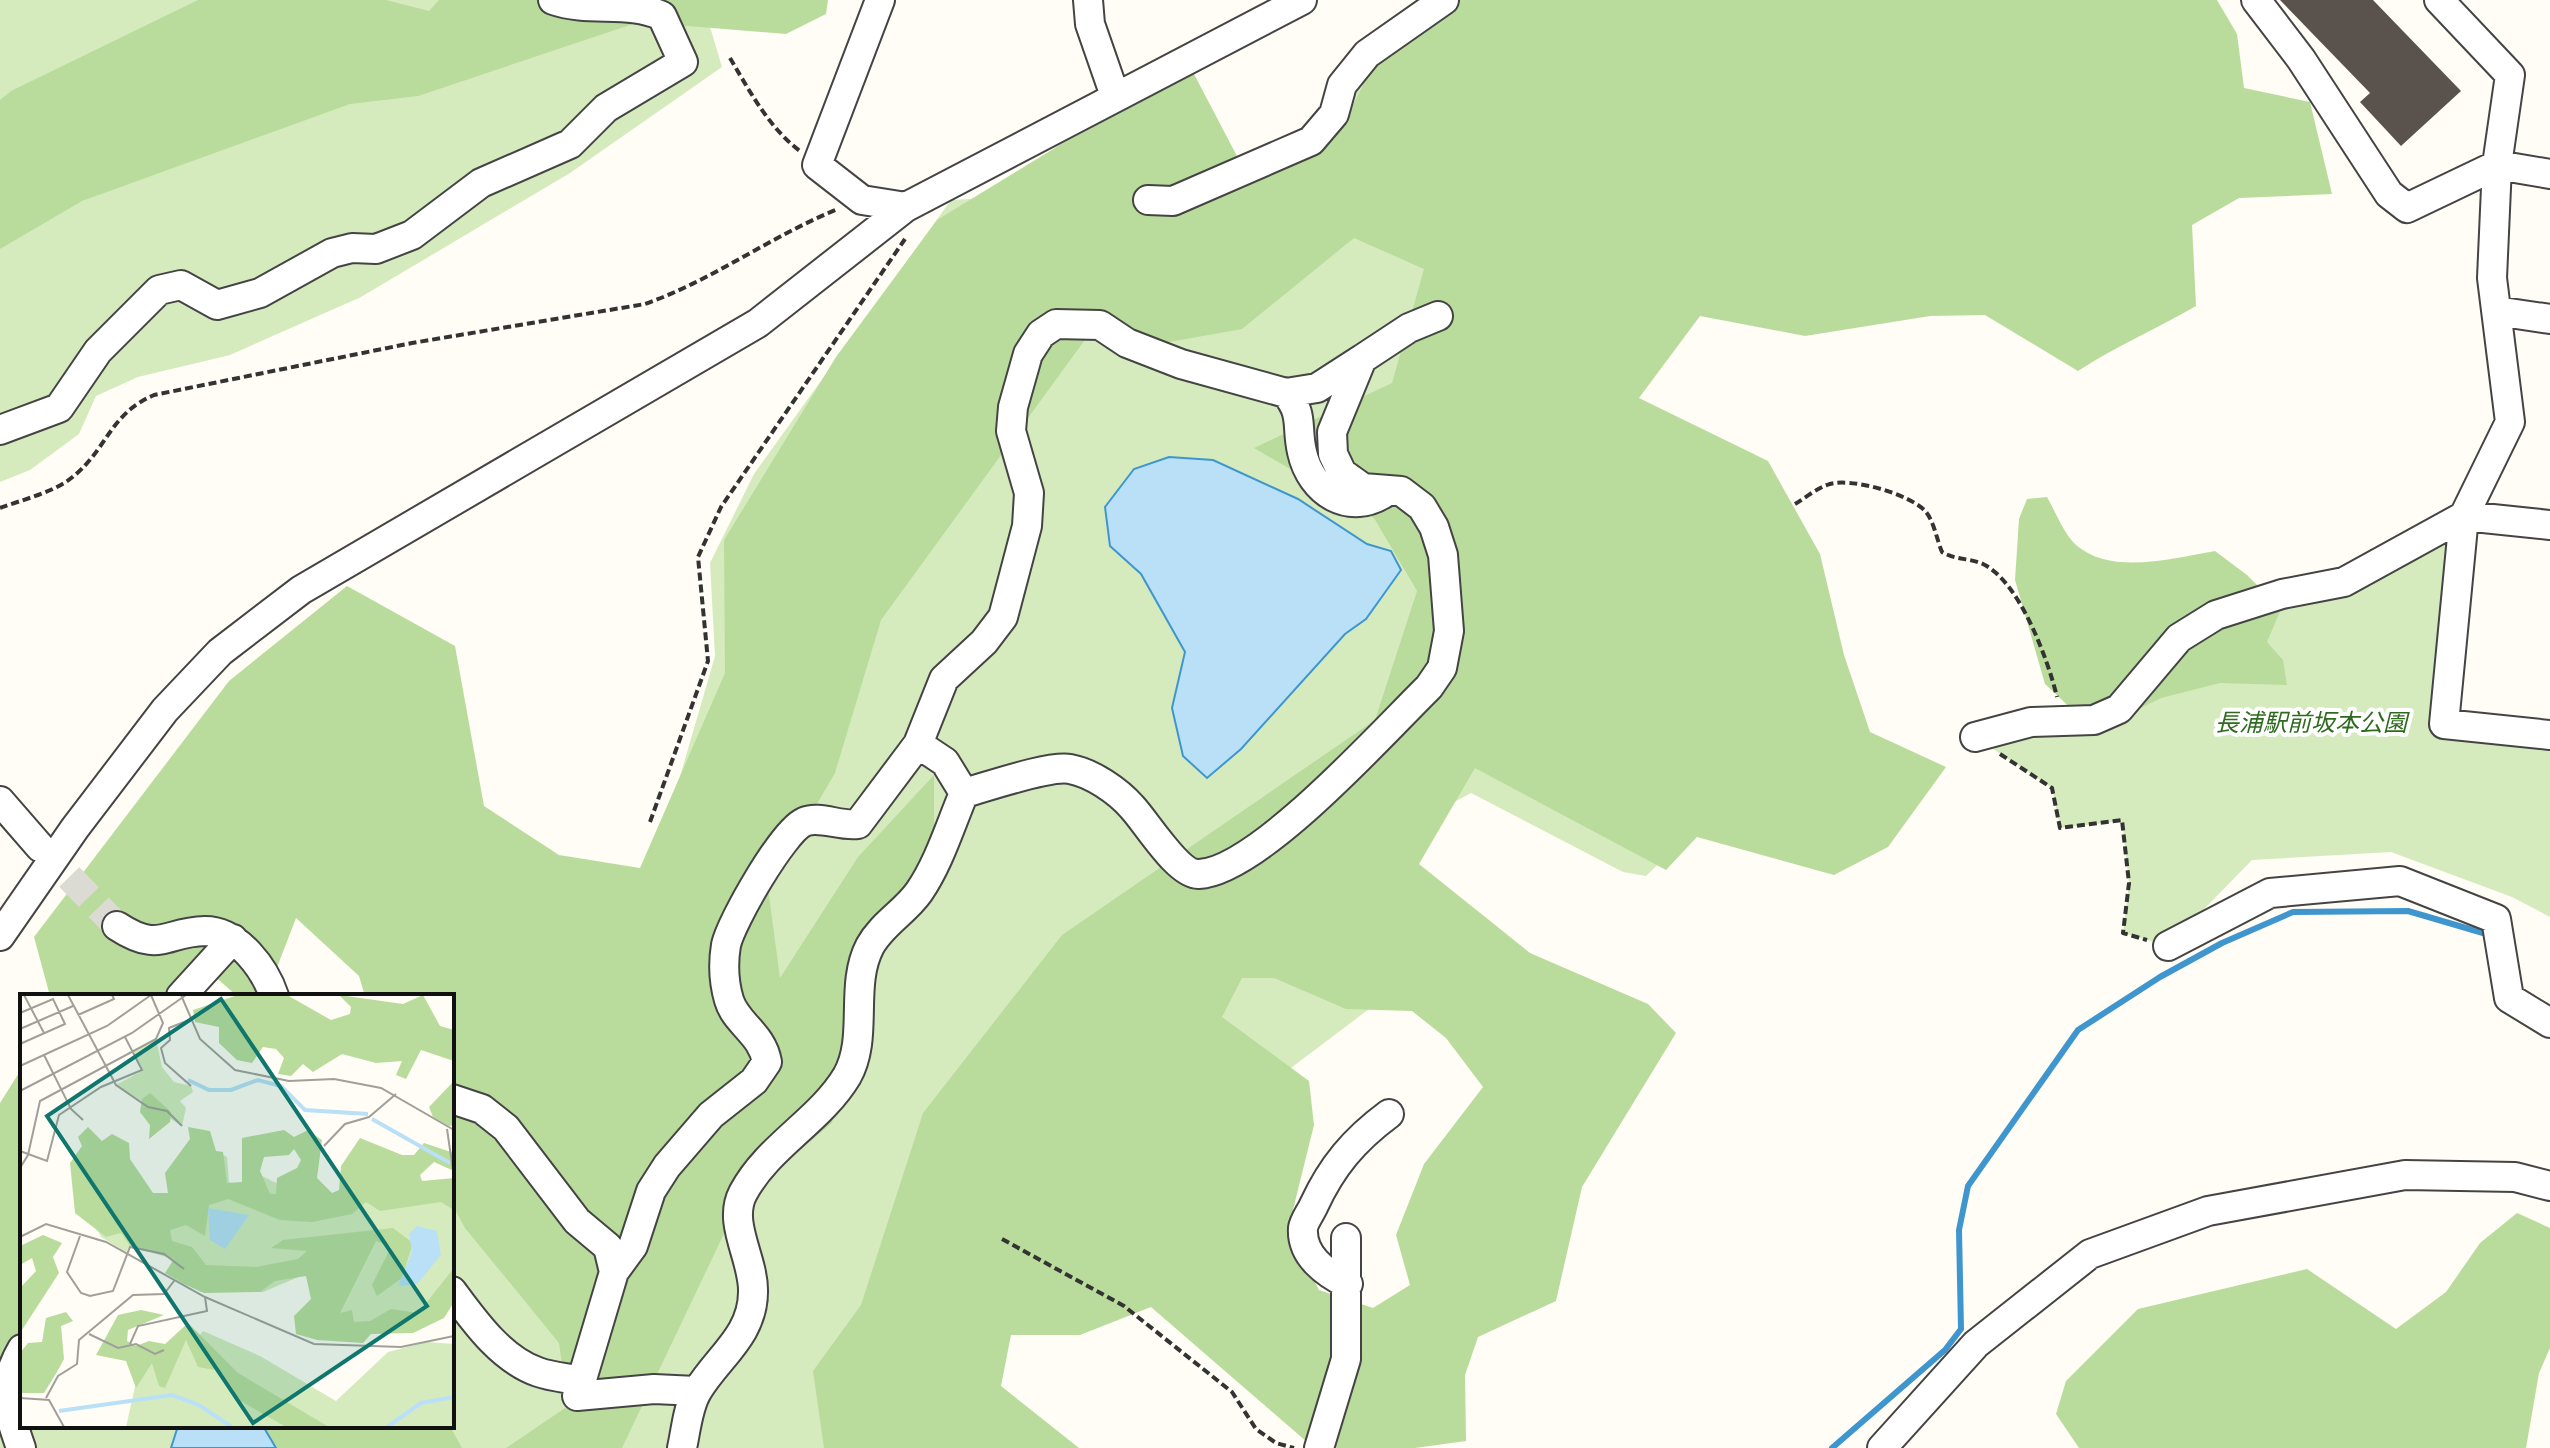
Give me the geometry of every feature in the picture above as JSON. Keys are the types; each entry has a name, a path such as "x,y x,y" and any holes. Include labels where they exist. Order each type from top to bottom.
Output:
{"street":[{"path":"0,430 59,408 98,351 159,290 181,285 217,305 260,293 332,253 352,248 376,249 412,235 481,183 570,144 606,108 683,62 662,16 643,7 578,8 553,0"},
{"path":"880,0 817,165 862,200 906,207"},
{"path":"1088,0 1090,24 1115,96"},
{"path":"0,936 75,828 165,710 220,652 301,590 758,323 906,207 1302,0"},
{"path":"1148,200 1173,201 1311,141 1334,114 1342,85 1367,54 1444,0"},
{"path":"2256,0 2301,59 2389,194 2407,208 2497,165 2550,174"},
{"path":"2439,0 2510,75 2497,165 2492,278 2510,422 2464,516 2444,724 2550,735"},
{"path":"2496,311 2550,319"},
{"path":"696,1391 654,1389 577,1396 614,1272 633,1246 651,1191 667,1166 711,1115 754,1081 767,1062 764,1045 730,1003 724,966 727,942 767,863 801,822 812,820 846,826 858,824 918,744 944,679 984,642 1003,617 1027,526 1029,493 1011,431 1013,407 1028,354 1041,334 1056,324 1100,325 1127,343 1181,364 1286,393 1317,388 1409,328 1438,316"},
{"path":"964,793 1068,768 1092,776 1130,804 1182,868 1197,874 1219,868 1260,846 1429,687 1442,668 1449,631 1443,555 1434,527 1422,507 1401,491 1363,488 1342,473 1333,454 1332,432 1362,359"},
{"path":"1286,393 1298,408 1302,453 1312,477 1336,498 1353,505 1371,503 1387,491"},
{"path":"1975,737 2031,722 2094,720 2119,709 2179,638 2216,615 2282,594 2344,582 2464,516 2550,525"},
{"path":"918,744 945,762 964,793"},
{"path":"682,1448 696,1391 742,1336 754,1294 736,1211 743,1192 779,1145 828,1101 848,1073 857,1036 862,970 870,946 885,925 917,894 964,793"},
{"path":"0,801 40,847"},
{"path":"2168,946 2270,893 2400,881 2496,919 2509,998 2550,1023"},
{"path":"117,926 139,940 167,940 207,931 233,939 267,975 273,994"},
{"path":"183,994 233,939"},
{"path":"454,1100 482,1109 506,1128 577,1221 608,1247 614,1272"},
{"path":"1348,1284 1323,1271 1308,1249 1303,1228 1328,1175 1358,1137 1389,1114"},
{"path":"1882,1448 1976,1344 2090,1254 2208,1211 2405,1175 2515,1177 2550,1186"},
{"path":"1319,1448 1346,1359 1346,1238"},
{"path":"454,1294 481,1330 512,1356 538,1372 582,1381"},
{"path":"20,1352 9,1368 4,1398 21,1448"}],"path":[{"path":"730,58 788,142 817,165"},
{"path":"0,508 46,491 75,475 132,405 154,395 412,343 645,304 682,291 800,225 862,200"},
{"path":"650,822 708,661 698,557 721,507 906,237"},
{"path":"1795,504 1829,484 1849,482 1893,492 1927,513 1942,552 1981,563 1993,571 2015,598 2040,642 2063,720"},
{"path":"1975,737 2052,788 2060,828 2122,820 2129,883 2123,933 2168,946"},
{"path":"1002,1239 1124,1306 1232,1392 1256,1429 1276,1443 1294,1448"}],"green space":[{"path":"0,0 702,0 722,67 570,173 361,297 230,355 138,377 96,396 79,434 30,470 0,482"},
{"path":"198,0 386,0 429,11 439,0 828,0 826,14 786,34 639,22 418,96 350,104 82,201 0,249 0,100 11,91"},
{"path":"1456,0 2217,0 2237,34 2244,88 2310,102 2332,194 2239,198 2192,225 2196,306 2078,371 1985,315 1930,316 1805,336 1700,316 1639,398 1768,461 1820,554 1844,655 1870,732 1946,767 1888,847 1834,875 1697,837 1666,870 1475,768 1419,864 1530,953 1648,1004 1676,1033 1582,1187 1556,1301 1478,1337 1465,1375 1466,1441 1415,1448 1314,1448 1151,1307 1080,1335 1011,1335 1001,1386 1079,1448 824,1448 813,1371 861,1305 923,1113 1062,935 1375,720 1417,591 1374,518 1254,448 1392,383 1424,269 1354,238 1242,329 1169,342 1087,337 881,620 835,773 768,888 780,978 858,857 934,775 934,875 859,991 832,1123 740,1200 622,1448 506,1448 568,1406 559,1343 465,1228 454,1208 454,994 364,994 359,976 296,918 267,994 235,994 196,960 173,994 49,994 34,937 229,681 347,586 455,646 484,806 559,855 640,868 725,673 724,540 836,357 937,220 1063,143 1194,74 1250,181 1344,122 1375,62","holes":["1242,978 1274,978 1346,1009 1412,1011 1446,1038 1483,1087 1424,1164 1396,1235 1410,1285 1373,1308 1319,1290 1288,1230 1314,1125 1309,1081 1222,1017"]},
{"path":"1475,0 1585,189 1687,790 1674,849 1646,876 1623,872 1471,793 1393,835 1389,994 1231,1113 986,1231 898,1448 0,1448 0,1171 20,1146 20,1428 454,1428 454,1048 657,856 715,656 710,563 754,474 951,200 1028,196 1319,155 1352,86"},
{"path":"2047,497 2072,540 2091,554 2107,560 2143,562 2215,551 2247,575 2281,609 2267,642 2283,660 2287,685 2220,683 2161,698 2095,731 2045,684 2015,580 2019,519 2027,499"},
{"name":"長浦駅前坂本公園","path":"2464,516 2444,723 2550,735 2550,917 2512,897 2391,852 2252,860 2168,946 2123,933 2129,883 2122,821 2060,828 2052,788 1975,737 2094,720 2282,594"},
{"path":"20,1071 20,1336 0,1358 0,1103"},
{"path":"2517,1213 2550,1228 2550,1348 2539,1373 2526,1448 2079,1448 2056,1414 2066,1381 2138,1309 2307,1269 2396,1329 2446,1292 2480,1243"},
{"path":"264,1428 451,1428 462,1448 276,1448"}],"water":[{"path":"1169,457 1213,460 1298,499 1367,544 1391,551 1401,570 1366,619 1345,634 1241,749 1207,778 1183,756 1172,708 1185,652 1141,574 1110,546 1105,507 1134,469"},
{"path":"177,1428 264,1428 276,1448 171,1448"}],"building":[{"path":"2280,0 2373,0 2461,91 2401,146 2360,102 2370,93"}],"waterway":[{"path":"1832,1448 1945,1350 1961,1329 1959,1230 1968,1186 2078,1030 2160,977 2222,943 2293,912 2408,911 2483,933"}],"tunnel":[{"path":"40,847 117,926"}]}
